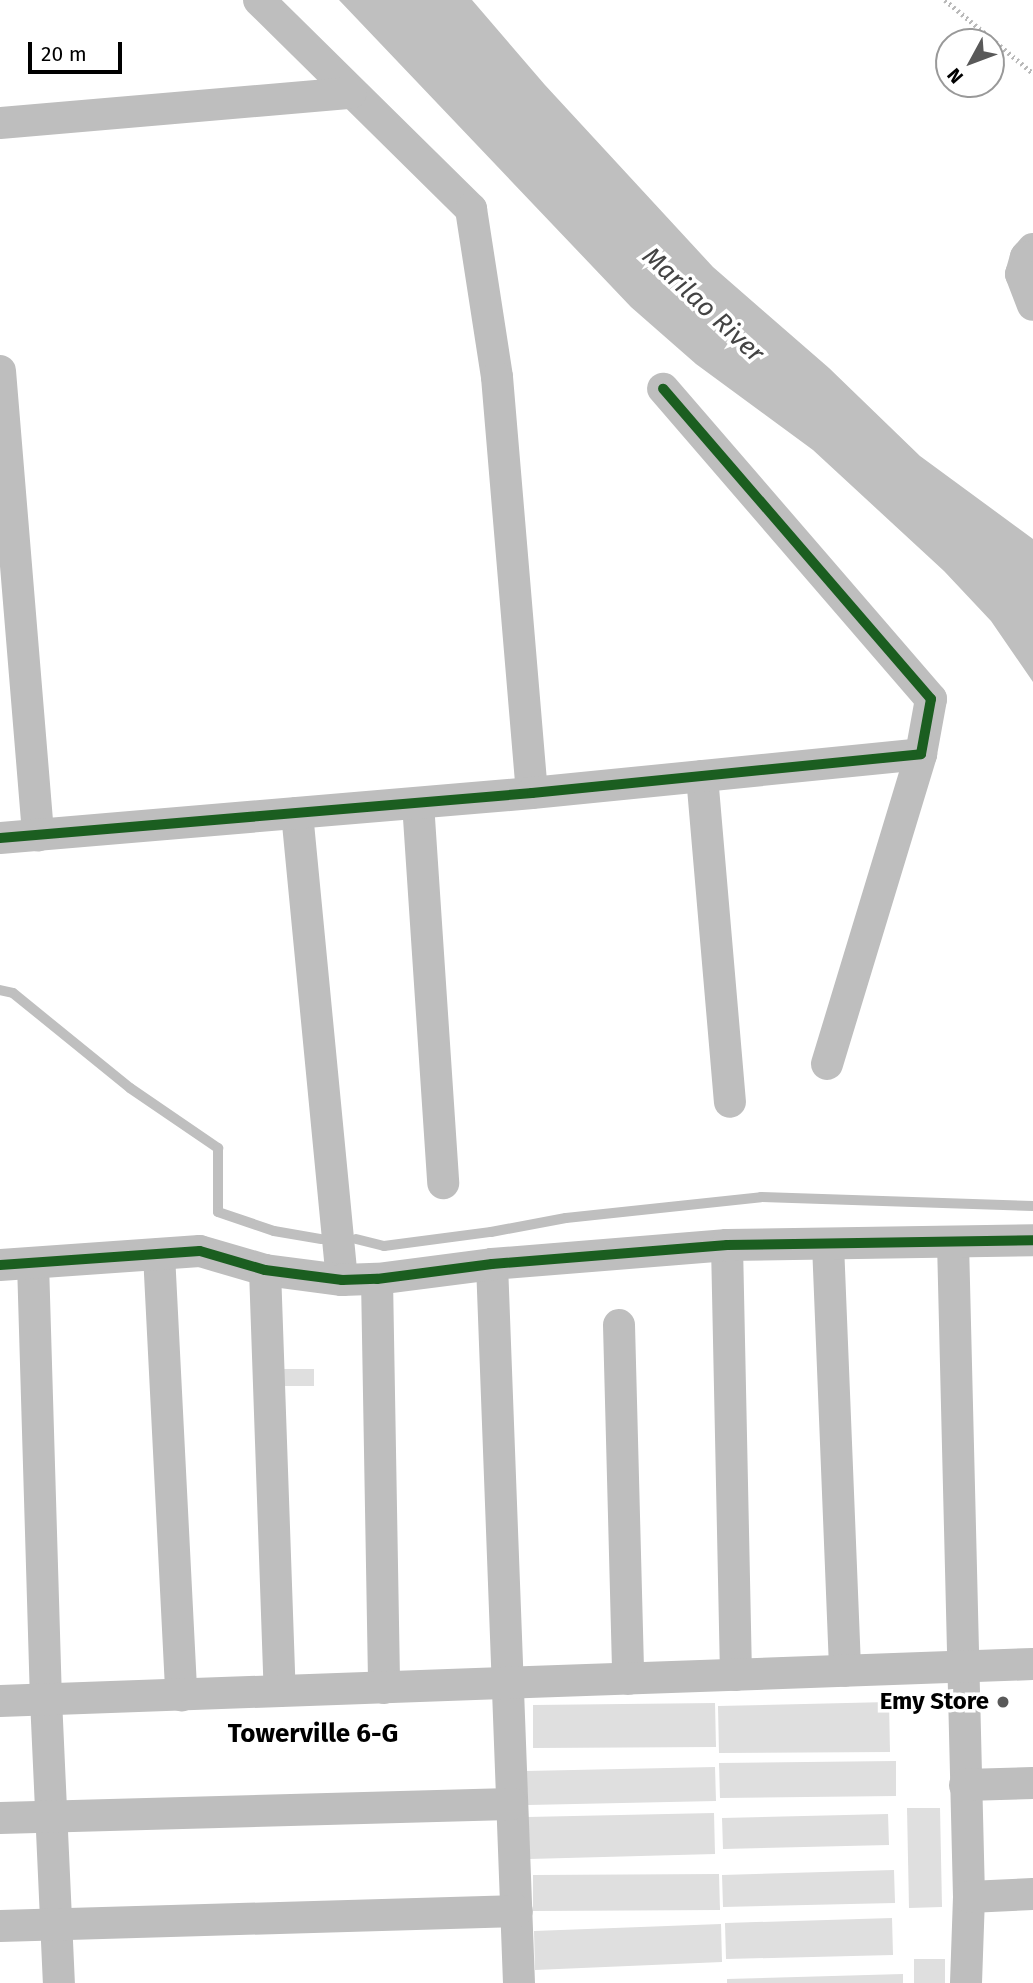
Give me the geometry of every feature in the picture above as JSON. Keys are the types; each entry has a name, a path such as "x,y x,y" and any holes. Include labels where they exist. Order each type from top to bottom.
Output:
{"street":[{"path":"259,0 471,209 497,377 532,793"},
{"path":"0,123 351,93"},
{"path":"1033,249 1026,257 1021,274 1033,305"},
{"path":"0,371 38,835"},
{"path":"663,389 931,699 921,754 827,1064"},
{"path":"0,838 532,793 921,754"},
{"path":"702,776 730,1102"},
{"path":"418,803 443,1183"},
{"path":"297,813 342,1280"},
{"path":"0,1265 200,1251 265,1270 342,1280 377,1279 492,1264 727,1245 1033,1240"},
{"path":"953,1242 961,1667 969,1897 966,1983"},
{"path":"828,1244 845,1671"},
{"path":"727,1245 736,1675"},
{"path":"159,1254 181,1695"},
{"path":"33,1262 46,1699 59,1983"},
{"path":"492,1264 519,1983"},
{"path":"265,1270 279,1691"},
{"path":"377,1279 384,1688"},
{"path":"619,1325 628,1679"},
{"path":"0,1701 1033,1664"},
{"path":"965,1786 1033,1783"},
{"path":"0,1818 512,1804"},
{"path":"969,1897 1033,1894"},
{"path":"0,1926 516,1911"}],"path":[{"path":"946,0 1033,73"}],"water":[{"name":"Marilao River","path":"339,0 472,0 545,85 713,267 829,368 920,456 1033,539 1033,682 991,621 944,571 813,450 696,364 631,307"}],"building":[{"path":"280,1369 314,1369 314,1386 280,1386"},
{"path":"889,1702 890,1752 719,1753 718,1706"},
{"path":"715,1703 716,1747 533,1748 533,1705"},
{"path":"896,1761 896,1796 720,1798 719,1763"},
{"path":"715,1767 716,1801 528,1805 526,1771"},
{"path":"907,1808 940,1808 942,1907 909,1908"},
{"path":"714,1813 715,1854 529,1859 527,1817"},
{"path":"888,1814 889,1845 723,1849 722,1818"},
{"path":"894,1870 895,1903 723,1907 722,1875"},
{"path":"719,1874 720,1910 533,1911 533,1875"},
{"path":"892,1918 893,1955 726,1959 725,1923"},
{"path":"721,1924 722,1962 535,1970 534,1931"},
{"path":"914,1959 945,1959 945,1983 914,1983"},
{"path":"903,1974 903,1983 727,1983 727,1979"}],"waterway":[{"path":"0,990 13,993 130,1088 218,1148 218,1212 274,1231 321,1239"},
{"path":"356,1239 384,1246 491,1232 566,1218 761,1197 1033,1206"}],"cycle path":[{"path":"0,838 532,793 921,754 931,699 663,389"},
{"path":"0,1265 200,1251 265,1270 342,1280 377,1279 492,1264 727,1245 1033,1240"}],"place":[{"name":"Emy Store","path":"1003,1702"}],"district":[{"name":"Towerville 6-G","path":"313,1734"}]}
